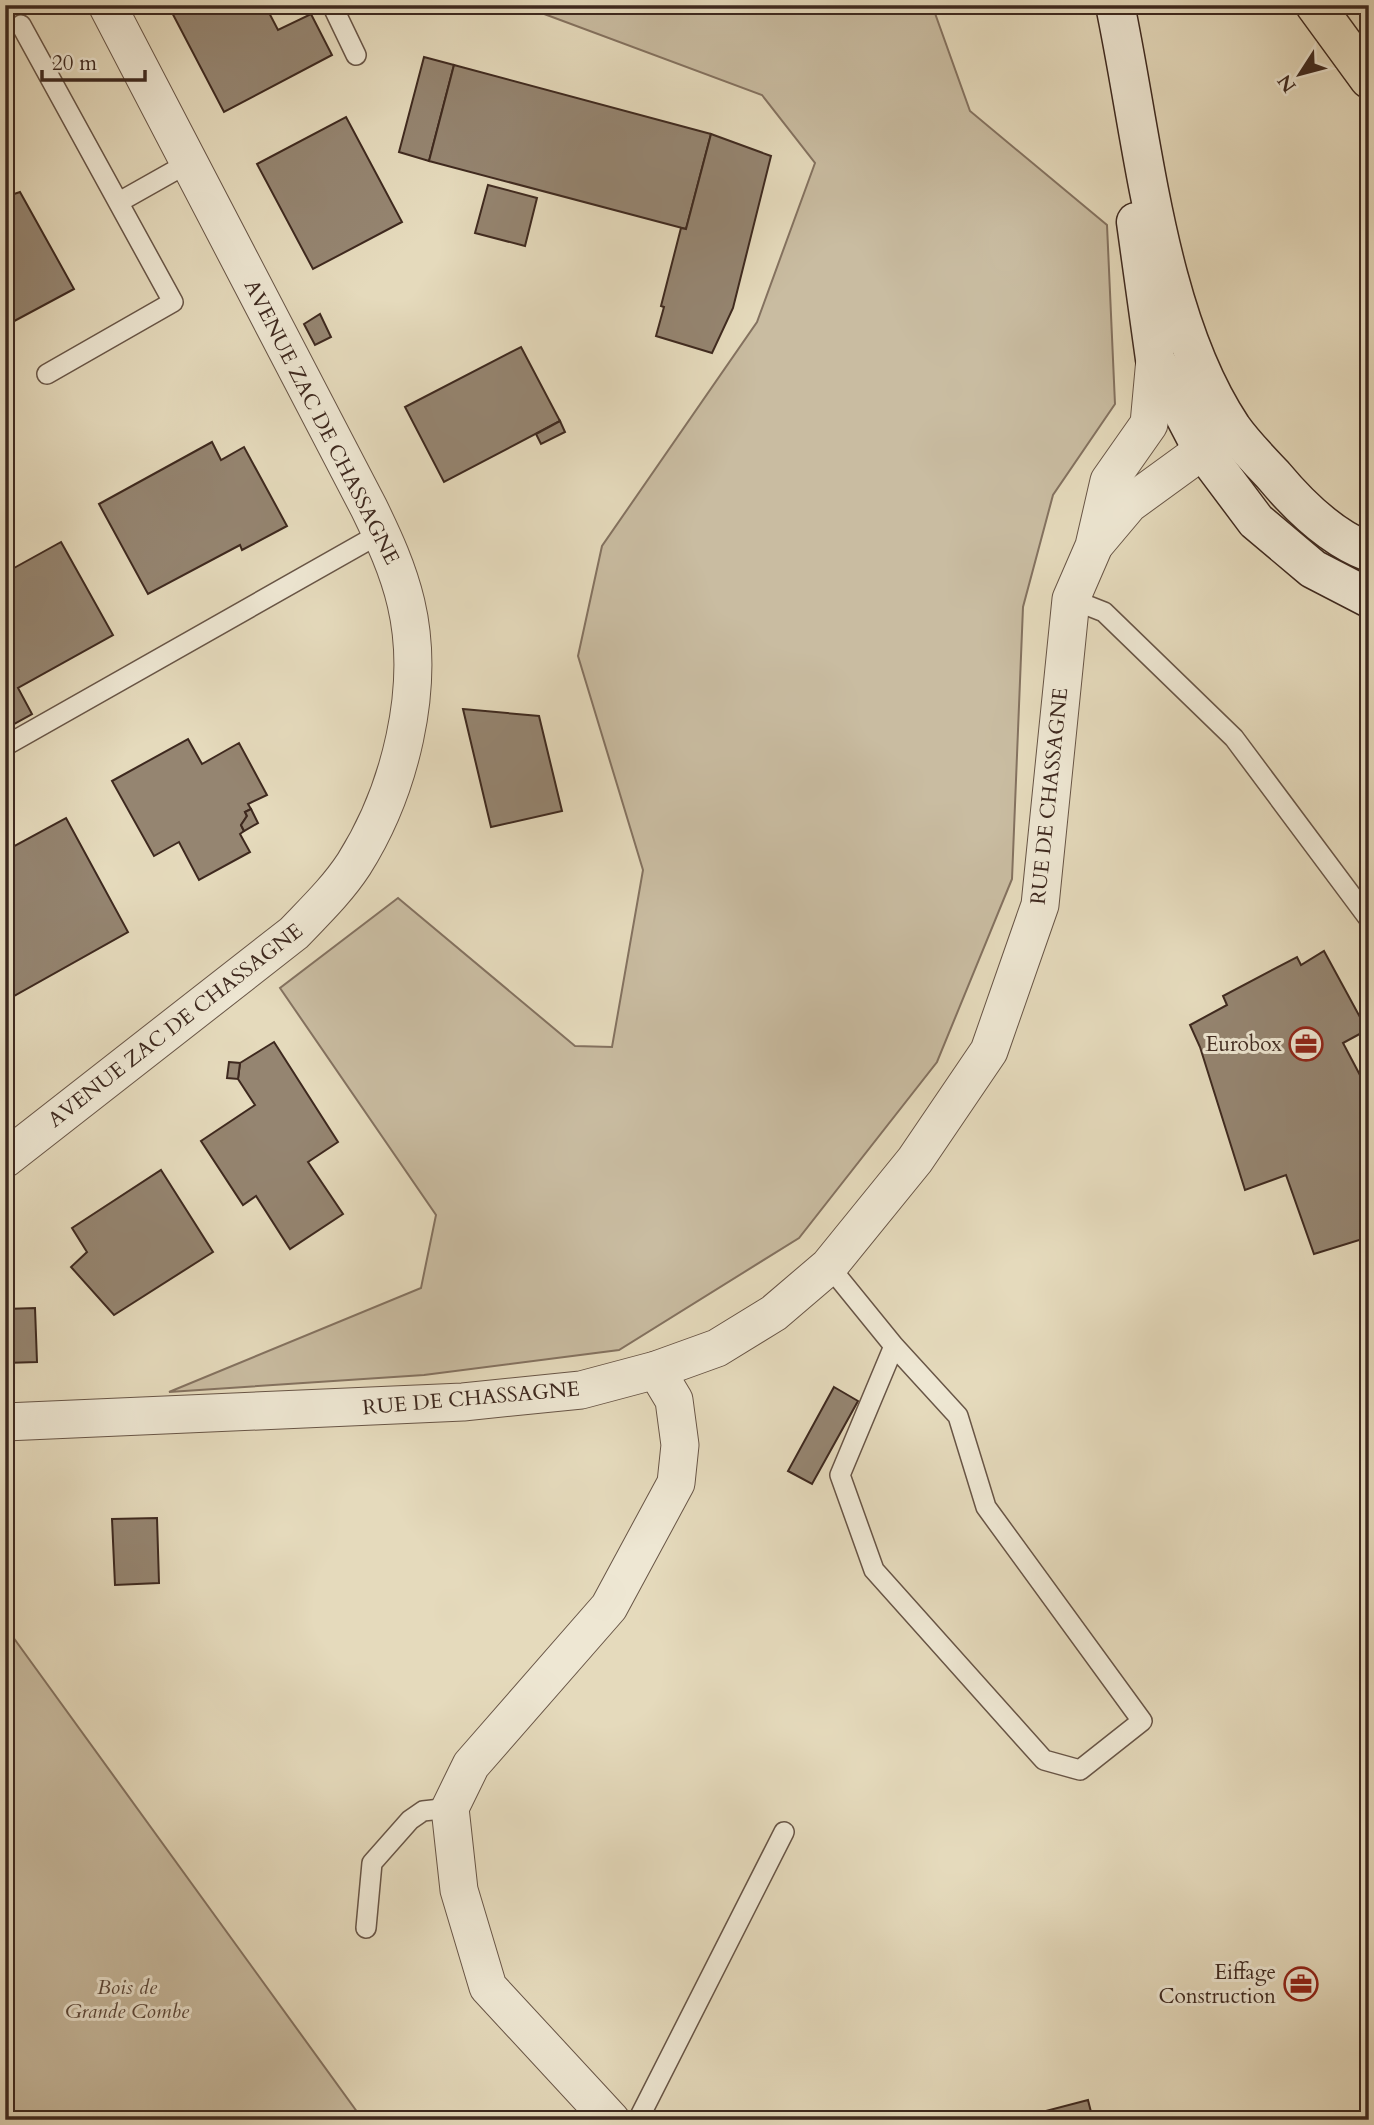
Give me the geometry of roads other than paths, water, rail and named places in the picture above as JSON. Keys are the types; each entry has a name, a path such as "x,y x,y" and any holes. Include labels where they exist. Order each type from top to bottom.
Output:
{"highway":[{"path":"1315,5 1369,79"}],"street":[{"name":"AVENUE ZAC DE CHASSAGNE","path":"5,1159 294,933 325,901 354,864 381,813 397,769 409,711 412,653 407,604 381,533 107,5"},
{"path":"1115,5 1158,233 1218,439 1245,477 1298,504 1355,546 1369,552"},
{"path":"1131,80 1137,244 1167,420 1207,420 1256,521 1313,569 1369,598"},
{"name":"RUE DE CHASSAGNE","path":"5,1422 463,1402 581,1390 656,1370 717,1348 774,1313 829,1266 915,1160 989,1051 1040,905 1071,599 1094,546 1109,481 1167,420"},
{"name":"RUE DE CHASSAGNE","path":"1094,546 1129,505 1218,439"},
{"path":"611,2120 488,1987 459,1890 450,1808 471,1765 609,1607 676,1483 680,1445 674,1400 656,1370"}],"lane":[{"path":"332,5 356,55"},
{"path":"21,25 173,302 47,374"},
{"path":"119,202 190,162"},
{"path":"5,746 381,533"},
{"path":"1071,599 1104,612 1234,738 1369,919"},
{"path":"829,1266 894,1346 958,1416 986,1507 1142,1721 1080,1770 1044,1760 874,1570 840,1475 894,1346"},
{"path":"366,1928 372,1863 410,1820 423,1811 450,1808"},
{"path":"638,2120 784,1832"}],"place":[{"name":"Eurobox","path":"1306,1044"},
{"name":"Eiffage Construction","path":"1301,1984"}],"park label":[{"name":"Bois de Grande Combe","path":"127,1999"}]}
